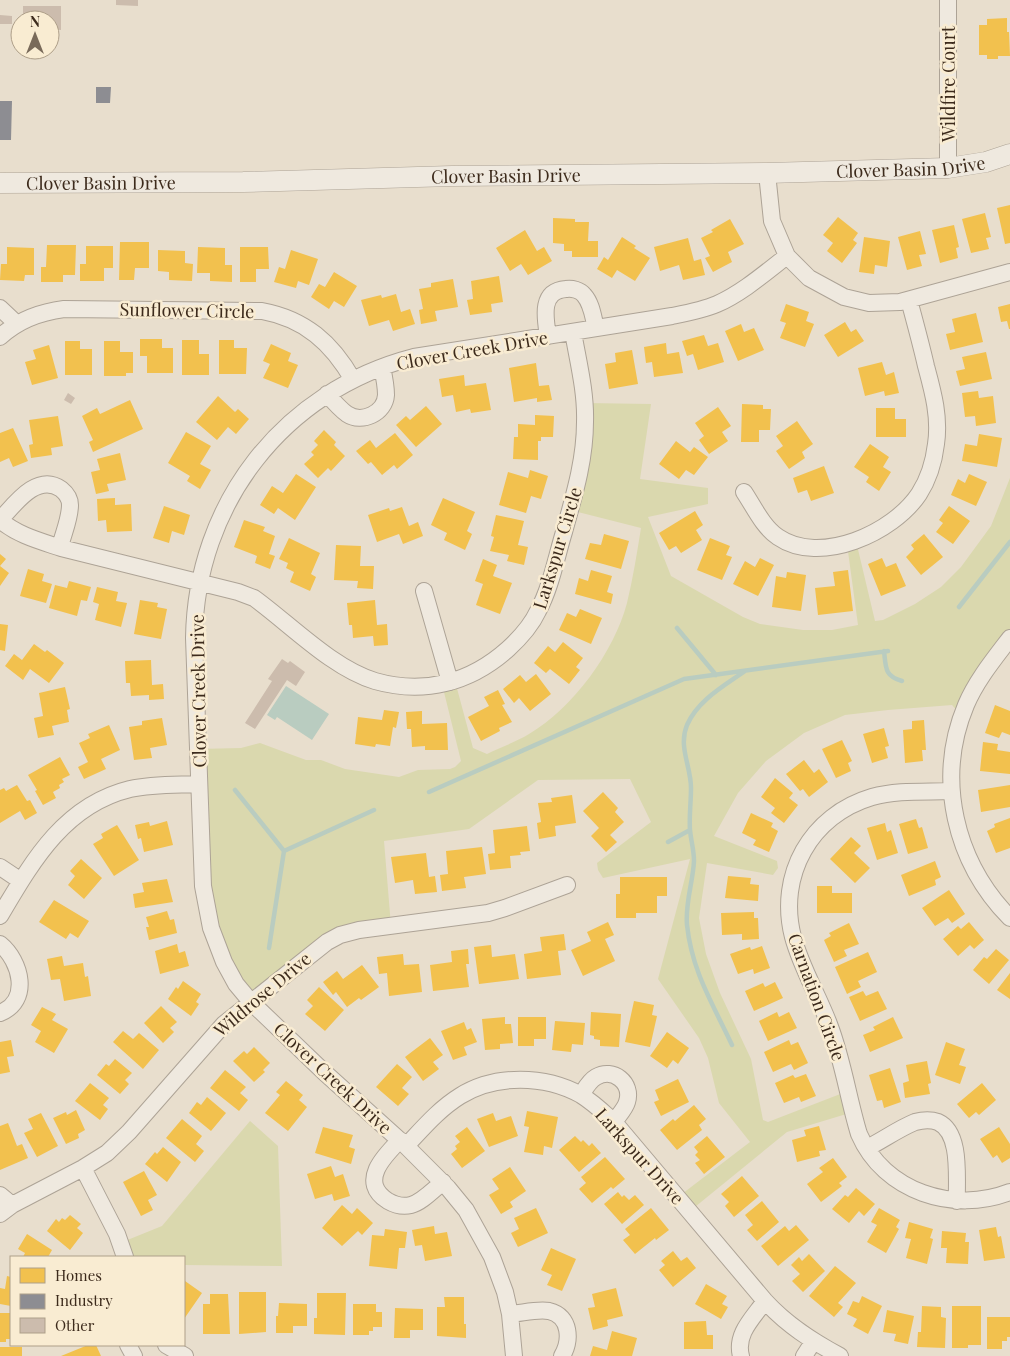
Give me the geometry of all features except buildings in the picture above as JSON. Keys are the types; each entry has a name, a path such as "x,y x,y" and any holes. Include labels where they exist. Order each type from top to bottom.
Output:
{"street":[{"name":"Wildfire Court","path":"948,0 948,168"},
{"name":"Clover Basin Drive","path":"0,183 243,182 452,176 767,173 948,168 978,164 1010,154"},
{"path":"767,173 772,220 787,256 809,278 844,297 875,303 890,303 909,300 1010,272"},
{"name":"Clover Creek Drive","path":"514,1356 510,1314 498,1272 484,1241 466,1210 443,1182 403,1143 324,1072 251,1002 229,973 216,945 203,886 194,632 200,583 206,555 217,523 241,480 257,459 302,412 327,394 352,380 382,367 420,356 672,316 710,307 734,295 787,256"},
{"path":"548,336 545,313 548,298 554,292 566,289 577,290 585,296 591,308 596,328"},
{"path":"744,492 767,527 777,536 798,546 813,548 840,545 866,536 900,514 913,501 919,494 930,471 936,446 938,421 934,396 909,300"},
{"path":"0,308 17,324"},
{"name":"Sunflower Circle","path":"0,337 17,324 43,314 64,309 262,311 290,320 316,335 336,353 352,380"},
{"name":"Larkspur Circle","path":"200,583 242,592 254,598 323,652 349,670 366,678 385,683 413,686 450,682 482,669 516,641 534,619 545,595 576,492 584,452 585,403 573,332"},
{"path":"327,394 350,416 359,418 371,416 380,408 385,398 382,367"},
{"path":"60,547 70,502 66,493 56,486 45,484 35,487 25,494 0,520 20,533 60,547 200,583"},
{"path":"424,591 450,682"},
{"path":"1010,638 980,680 966,704 954,747 951,769 951,791 958,828 969,861 986,889 1010,918"},
{"path":"0,916 21,881 55,833 77,815 123,791 199,784"},
{"name":"Carnation Circle","path":"951,791 887,794 873,797 853,805 832,818 814,834 802,851 794,873 790,906 793,936 829,1023 860,1134 867,1148 883,1168 899,1181 928,1195 956,1201 982,1200 1010,1192"},
{"path":"0,867 21,881"},
{"name":"Wildrose Drive","path":"4,1205 83,1168 119,1143 217,1030 311,953 340,935 359,930 488,913 566,884"},
{"path":"0,944 9,952 15,963 20,982 14,1002 7,1010 0,1013"},
{"path":"581,1095 592,1080 598,1076 610,1074 622,1079 627,1088 628,1100 614,1122"},
{"name":"Larkspur Drive","path":"403,1143 454,1100 471,1090 491,1083 520,1080 536,1081 558,1086 581,1095 614,1122 764,1301 796,1330 840,1356"},
{"path":"867,1148 915,1122 927,1120 939,1123 949,1131 954,1141 956,1201"},
{"path":"403,1143 382,1158 375,1173 375,1185 385,1199 400,1206 411,1205 421,1200 443,1182"},
{"path":"83,1168 113,1227 125,1256"},
{"path":"741,1356 739,1345 741,1334 764,1301"},
{"path":"510,1314 544,1311 557,1314 566,1326 568,1334 567,1346 562,1356"},
{"path":"804,1356 814,1342"},
{"path":"167,1346 182,1356"}],"shaded area":[{"path":"585,403 651,404 640,479 708,488 708,504 648,517 671,576 743,617 760,624 803,630 832,630 858,625 847,544 856,541 875,621 883,620 915,604 941,587 961,567 991,526 1010,478 1010,638 962,716 952,705 888,710 845,715 804,733 766,761 738,793 714,836 777,861 778,868 773,875 707,863 699,918 706,954 720,993 751,1059 763,1120 768,1122 848,1091 853,1112 787,1132 690,1211 678,1197 750,1142 719,1103 708,1058 699,1038 658,979 690,859 603,878 598,870 597,863 651,822 630,779 538,780 469,829 384,841 391,926 359,930 251,1002 217,945 198,749 241,748 260,743 306,760 321,760 345,769 399,777 418,770 450,769 461,761 442,684 455,681 473,748 487,754 524,737 545,723 576,694 590,677 602,659 621,622 633,575 641,528 570,510"},
{"path":"286,686 329,714 312,740 277,717 275,720 267,715"},
{"path":"250,1121 278,1146 282,1266 185,1265 185,1256 125,1256 120,1243 162,1226"}],"waterway":[{"path":"959,607 1010,542"},
{"path":"677,628 716,675"},
{"path":"884,651 889,674 902,681"},
{"path":"429,792 684,679 888,651"},
{"path":"732,1045 698,973 693,958 687,925 687,909 694,853 690,834 691,788 684,741 687,725 698,708 712,694 745,671"},
{"path":"235,790 284,851 269,948"},
{"path":"284,851 374,810"},
{"path":"668,842 690,830"}]}
